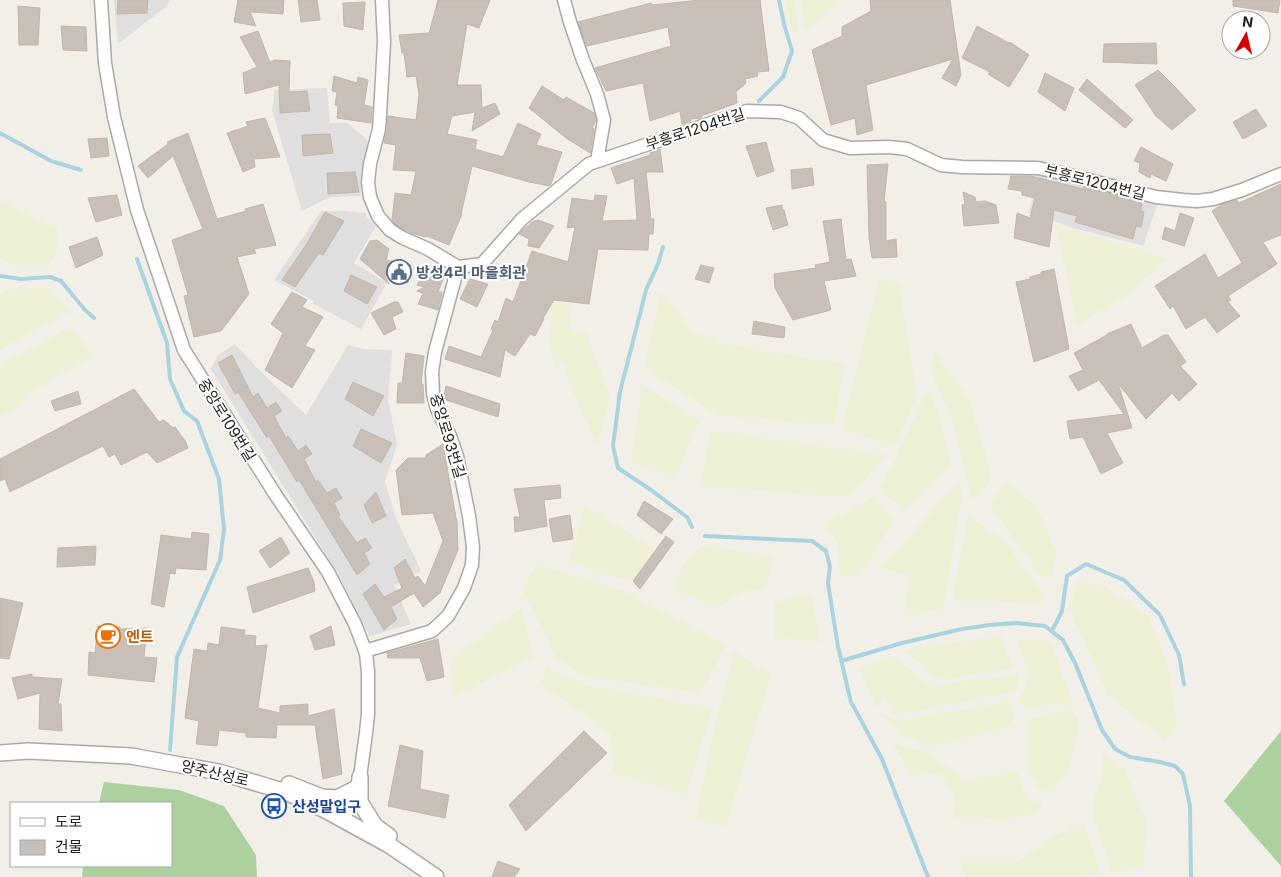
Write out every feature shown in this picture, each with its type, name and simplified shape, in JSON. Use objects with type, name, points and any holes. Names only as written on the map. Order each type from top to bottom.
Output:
[{"type":"street","name":"중앙로109번길","points":[[101,0],[105,63],[114,116],[137,210],[184,350],[274,494],[328,572],[355,624],[365,651],[368,672],[368,714],[358,783],[344,820]]},
{"type":"street","points":[[382,0],[384,42],[379,129],[370,164],[368,182],[370,197],[378,216],[390,230],[458,267]]},
{"type":"street","points":[[564,0],[583,60],[597,94],[604,120],[597,161]]},
{"type":"street","name":"부흥로1204번길","points":[[458,267],[482,264],[522,219],[589,164],[747,111],[780,112],[799,118],[823,140],[850,148],[889,147],[907,149],[941,165],[1038,168],[1156,197],[1198,201],[1213,199],[1242,190],[1281,174]]},
{"type":"street","name":"중앙로93번길","points":[[365,651],[432,631],[448,616],[464,588],[472,565],[473,547],[469,516],[457,456],[437,409],[433,393],[432,372],[435,352],[458,267]]},
{"type":"street","name":"양주산성로","points":[[0,753],[28,751],[131,756],[219,772],[241,778],[286,792],[344,820],[389,845],[431,874]]},
{"type":"street","points":[[241,778],[276,779],[322,797],[337,798],[358,783],[360,802],[374,826],[396,840],[423,863],[431,874]]},
{"type":"shaded area","points":[[114,0],[170,0],[167,6],[118,44]]},
{"type":"shaded area","points":[[327,88],[330,123],[347,123],[368,140],[361,196],[330,197],[302,211],[272,110],[275,90]]},
{"type":"shaded area","points":[[1038,172],[1158,203],[1143,246],[1077,229],[1029,213]]},
{"type":"shaded area","points":[[321,211],[365,213],[369,220],[377,225],[354,263],[387,283],[361,329],[274,280]]},
{"type":"shaded area","points":[[235,344],[306,415],[348,345],[363,349],[392,350],[388,399],[397,444],[385,482],[396,518],[421,571],[394,585],[411,624],[370,636],[338,574],[211,369],[217,356]]},
{"type":"green space","points":[[786,0],[795,0],[798,32],[792,32]]},
{"type":"green space","points":[[802,0],[842,0],[804,31]]},
{"type":"green space","points":[[0,198],[18,209],[57,227],[57,251],[49,266],[12,266],[0,258]]},
{"type":"green space","points":[[1055,225],[1167,259],[1124,297],[1078,325]]},
{"type":"green space","points":[[879,278],[899,284],[917,396],[895,446],[842,429]]},
{"type":"green space","points":[[46,287],[70,312],[0,350],[0,294],[5,290]]},
{"type":"green space","points":[[661,292],[693,332],[722,344],[845,364],[834,425],[717,415],[644,368]]},
{"type":"green space","points":[[552,301],[572,305],[570,332],[586,332],[610,397],[597,447],[563,364],[554,365],[550,342]]},
{"type":"green space","points":[[70,327],[94,356],[52,378],[0,419],[0,365]]},
{"type":"green space","points":[[933,350],[969,399],[990,470],[991,482],[972,500],[954,426],[932,373]]},
{"type":"green space","points":[[642,385],[699,420],[676,477],[631,463]]},
{"type":"green space","points":[[933,395],[952,467],[903,510],[878,488],[894,462],[924,396]]},
{"type":"green space","points":[[710,430],[885,456],[851,497],[700,487]]},
{"type":"green space","points":[[959,483],[962,497],[943,609],[904,616],[909,576],[879,567]]},
{"type":"green space","points":[[1007,483],[1037,507],[1057,554],[1052,576],[1042,578],[989,504]]},
{"type":"green space","points":[[874,496],[893,522],[861,574],[840,578],[838,542],[824,525]]},
{"type":"green space","points":[[585,505],[659,552],[629,582],[568,561]]},
{"type":"green space","points":[[968,515],[1005,542],[1030,577],[1045,594],[1039,604],[952,601]]},
{"type":"green space","points":[[707,544],[773,558],[766,587],[740,593],[719,607],[672,589],[688,556]]},
{"type":"green space","points":[[536,565],[623,590],[726,645],[700,693],[587,677],[557,659],[523,590]]},
{"type":"green space","points":[[1078,580],[1107,587],[1149,617],[1168,665],[1177,724],[1165,741],[1107,694],[1069,607]]},
{"type":"green space","points":[[811,593],[820,642],[775,638],[775,602]]},
{"type":"green space","points":[[521,608],[534,658],[452,697],[451,659]]},
{"type":"green space","points":[[1001,636],[1013,668],[939,680],[904,650]]},
{"type":"green space","points":[[1016,638],[1051,642],[1073,702],[1027,709],[1019,703],[1029,673]]},
{"type":"green space","points":[[734,651],[771,675],[726,826],[696,819],[714,728]]},
{"type":"green space","points":[[895,657],[931,686],[1019,674],[1016,691],[896,715],[884,699],[876,707],[860,668]]},
{"type":"green space","points":[[547,668],[587,685],[713,709],[686,795],[614,773],[610,733],[540,684]]},
{"type":"green space","points":[[1009,701],[1015,716],[1007,728],[930,747],[897,732],[877,712],[899,721]]},
{"type":"green space","points":[[1073,709],[1080,723],[1067,774],[1054,789],[1042,792],[1028,773],[1028,719]]},
{"type":"green space","points":[[1281,731],[1281,866],[1224,801]]},
{"type":"green space","points":[[893,744],[929,752],[964,781],[1017,771],[1026,797],[1043,804],[1038,812],[1003,820],[954,817],[955,796],[941,775],[923,772],[910,775]]},
{"type":"green space","points":[[1103,754],[1124,768],[1147,821],[1143,866],[1112,873],[1093,815],[1094,798],[1103,776]]},
{"type":"green space","points":[[104,782],[179,790],[224,806],[256,855],[257,877],[82,877],[83,867],[172,867],[172,802],[99,802]]},
{"type":"green space","points":[[1083,823],[1101,873],[1074,877],[966,877],[959,862],[1017,862],[1054,836]]},
{"type":"building","points":[[118,0],[148,0],[147,13],[117,14]]},
{"type":"building","points":[[238,0],[284,0],[283,14],[250,12],[256,26],[234,22]]},
{"type":"building","points":[[298,0],[317,0],[320,20],[301,22]]},
{"type":"building","points":[[438,0],[490,0],[479,28],[467,24],[457,85],[481,85],[482,108],[495,103],[500,114],[472,131],[475,112],[452,116],[447,134],[477,140],[475,149],[503,157],[518,123],[541,134],[536,145],[562,152],[549,186],[472,166],[462,214],[449,245],[427,236],[411,233],[395,224],[392,220],[395,193],[411,195],[416,171],[393,170],[396,145],[384,143],[388,116],[416,120],[419,95],[416,76],[407,77],[404,53],[402,53],[399,35],[429,33]]},
{"type":"building","points":[[700,0],[760,0],[769,71],[757,72],[758,76],[745,79],[746,83],[736,92],[737,103],[701,116],[702,118],[691,119],[691,121],[682,124],[680,111],[650,121],[643,83],[606,91],[595,68],[671,46],[668,27],[587,46],[578,22],[651,3],[652,5]]},
{"type":"building","points":[[870,0],[950,0],[961,75],[956,86],[942,78],[953,59],[866,85],[873,130],[857,135],[855,118],[831,125],[812,50],[842,36],[842,27],[871,11]]},
{"type":"building","points":[[1233,0],[1280,0],[1278,13],[1271,12],[1271,10],[1233,6]]},
{"type":"building","points":[[365,2],[363,30],[344,26],[343,3]]},
{"type":"building","points":[[18,6],[40,8],[38,45],[19,45]]},
{"type":"building","points":[[61,26],[86,27],[87,51],[63,50]]},
{"type":"building","points":[[977,26],[1010,42],[1029,55],[1009,87],[988,74],[990,72],[962,58]]},
{"type":"building","points":[[258,31],[270,62],[275,60],[290,61],[289,92],[307,91],[310,111],[280,113],[279,85],[245,94],[243,73],[257,67],[240,37]]},
{"type":"building","points":[[1156,43],[1157,64],[1103,62],[1104,44]]},
{"type":"building","points":[[1158,70],[1196,110],[1172,130],[1156,116],[1135,85]]},
{"type":"building","points":[[1045,73],[1074,88],[1065,111],[1038,92]]},
{"type":"building","points":[[334,76],[357,83],[358,77],[368,80],[364,105],[372,107],[371,123],[337,118],[338,106],[335,105],[337,92],[332,91]]},
{"type":"building","points":[[1087,79],[1133,120],[1125,128],[1079,90]]},
{"type":"building","points":[[542,86],[564,100],[566,97],[594,113],[596,120],[592,128],[594,129],[590,153],[566,138],[529,108]]},
{"type":"building","points":[[1256,109],[1267,126],[1243,139],[1233,122]]},
{"type":"building","points":[[265,118],[280,157],[254,159],[255,167],[243,172],[227,133],[248,126],[246,122]]},
{"type":"building","points":[[188,133],[217,219],[263,204],[276,245],[254,249],[256,253],[237,257],[249,294],[221,331],[194,337],[184,296],[188,295],[172,240],[203,229],[173,156],[148,178],[138,166],[168,144],[167,142]]},
{"type":"building","points":[[330,134],[333,153],[303,156],[302,135]]},
{"type":"building","points":[[107,138],[109,156],[91,158],[88,139]]},
{"type":"building","points":[[766,142],[774,171],[757,177],[746,146]]},
{"type":"building","points":[[1141,147],[1173,164],[1166,181],[1151,174],[1150,178],[1139,172],[1140,163],[1134,161]]},
{"type":"building","points":[[660,149],[663,172],[646,172],[651,219],[654,219],[653,234],[649,234],[648,250],[598,249],[589,304],[554,300],[535,336],[530,334],[515,356],[505,350],[500,377],[445,359],[449,346],[481,357],[493,330],[491,329],[495,320],[498,322],[506,298],[513,302],[532,251],[568,262],[575,227],[567,228],[572,198],[594,201],[595,195],[607,196],[602,221],[637,220],[634,178],[617,184],[611,168],[650,155],[650,153]]},
{"type":"building","points":[[888,164],[884,202],[886,202],[886,241],[896,239],[897,257],[872,258],[869,238],[867,165]]},
{"type":"building","points":[[812,168],[814,185],[792,189],[791,170]]},
{"type":"building","points":[[355,172],[359,192],[328,194],[327,173]]},
{"type":"building","points":[[1011,176],[1031,176],[1142,202],[1141,210],[1144,212],[1141,227],[1136,226],[1133,239],[1075,222],[1077,216],[1054,210],[1049,247],[1014,238],[1017,213],[1030,218],[1035,198],[1022,195],[1022,191],[1008,189]]},
{"type":"building","points":[[1281,184],[1281,235],[1263,242],[1277,264],[1228,296],[1231,300],[1228,302],[1240,316],[1217,333],[1205,317],[1186,329],[1173,306],[1170,309],[1155,286],[1205,254],[1218,278],[1242,263],[1212,211],[1221,205],[1237,200],[1239,203]]},
{"type":"building","points":[[963,192],[975,197],[976,202],[985,201],[996,205],[999,223],[964,226],[962,205],[965,204]]},
{"type":"building","points":[[117,195],[122,215],[96,222],[88,198]]},
{"type":"building","points":[[782,205],[788,225],[773,230],[766,208]]},
{"type":"building","points":[[325,212],[344,221],[323,255],[319,253],[295,287],[282,280],[306,245]]},
{"type":"building","points":[[1180,213],[1194,218],[1184,246],[1162,239],[1165,227],[1175,231]]},
{"type":"building","points":[[841,219],[846,260],[851,259],[856,276],[824,281],[831,310],[793,320],[775,288],[774,274],[816,268],[815,265],[830,262],[823,221]]},
{"type":"building","points":[[538,220],[554,226],[539,248],[528,246],[529,239],[519,234],[532,222]]},
{"type":"building","points":[[97,237],[103,255],[76,268],[69,247]]},
{"type":"building","points":[[377,240],[389,249],[386,260],[411,265],[408,283],[384,274],[389,284],[360,259],[370,241]]},
{"type":"building","points":[[701,265],[714,268],[709,283],[695,279]]},
{"type":"building","points":[[427,268],[442,278],[444,277],[438,292],[442,292],[438,310],[418,304],[423,293],[417,291],[425,287],[417,285]]},
{"type":"building","points":[[1054,269],[1069,349],[1034,362],[1016,282],[1030,279],[1030,277],[1041,274],[1041,272]]},
{"type":"building","points":[[351,275],[377,287],[367,304],[344,291]]},
{"type":"building","points":[[470,279],[488,284],[477,307],[460,299]]},
{"type":"building","points":[[292,292],[307,300],[302,307],[323,317],[305,346],[315,350],[292,388],[265,370],[283,333],[271,324]]},
{"type":"building","points":[[394,302],[398,302],[403,312],[392,317],[396,329],[384,335],[371,313]]},
{"type":"building","points":[[754,321],[785,327],[784,338],[752,334]]},
{"type":"building","points":[[1131,324],[1142,348],[1164,335],[1168,335],[1186,362],[1180,366],[1197,384],[1179,401],[1172,393],[1146,419],[1118,383],[1132,428],[1107,433],[1123,463],[1101,474],[1083,437],[1070,439],[1067,421],[1124,414],[1099,380],[1078,391],[1069,376],[1083,370],[1074,353],[1107,334]]},
{"type":"building","points":[[406,353],[424,356],[421,384],[423,384],[424,403],[397,403],[398,383],[402,383]]},
{"type":"building","points":[[232,355],[253,397],[258,393],[267,408],[276,402],[282,411],[274,416],[286,438],[288,436],[298,451],[306,445],[312,454],[304,459],[316,482],[318,480],[327,493],[336,488],[342,498],[334,503],[340,515],[338,516],[357,543],[365,538],[372,548],[364,553],[370,564],[357,575],[299,480],[297,482],[269,436],[267,438],[238,392],[235,394],[218,363]]},
{"type":"building","points":[[353,382],[384,396],[373,416],[345,399]]},
{"type":"building","points":[[446,386],[500,404],[498,417],[443,399]]},
{"type":"building","points":[[134,389],[159,422],[164,420],[173,428],[175,427],[188,448],[157,463],[147,452],[121,465],[115,454],[109,457],[103,446],[10,492],[5,479],[0,481],[0,459]]},
{"type":"building","points":[[78,391],[81,404],[55,411],[51,401]]},
{"type":"building","points":[[361,429],[392,443],[381,463],[353,446]]},
{"type":"building","points":[[443,444],[457,523],[458,550],[440,593],[423,607],[414,593],[391,607],[397,619],[384,630],[363,594],[375,584],[384,597],[402,588],[394,568],[405,559],[415,578],[418,576],[425,586],[443,541],[433,513],[402,515],[396,470],[408,458],[426,458],[426,455]]},
{"type":"building","points":[[560,485],[561,498],[544,500],[547,526],[515,532],[514,517],[520,517],[514,489]]},
{"type":"building","points":[[376,492],[386,516],[372,523],[364,505]]},
{"type":"building","points":[[644,501],[673,519],[661,534],[637,515]]},
{"type":"building","points":[[570,515],[573,539],[553,542],[549,519]]},
{"type":"building","points":[[192,532],[209,534],[206,570],[176,568],[175,574],[170,573],[164,607],[151,604],[161,535],[191,539]]},
{"type":"building","points":[[666,536],[674,542],[640,589],[633,581]]},
{"type":"building","points":[[281,537],[290,553],[270,568],[259,551]]},
{"type":"building","points":[[96,546],[95,565],[57,567],[58,548]]},
{"type":"building","points":[[308,568],[314,582],[315,591],[253,613],[247,587]]},
{"type":"building","points":[[0,598],[23,603],[9,659],[0,658]]},
{"type":"building","points":[[98,626],[120,627],[120,629],[147,628],[144,657],[157,658],[154,682],[88,675],[89,652],[95,653]]},
{"type":"building","points":[[331,626],[335,645],[315,650],[310,636]]},
{"type":"building","points":[[221,627],[245,630],[244,635],[256,636],[255,646],[267,645],[258,708],[280,713],[280,706],[308,704],[308,716],[334,709],[342,774],[323,779],[315,725],[277,725],[276,738],[246,737],[246,733],[219,730],[217,746],[196,744],[199,721],[185,718],[194,649],[207,651],[208,643],[219,645]]},
{"type":"building","points":[[438,639],[444,677],[427,681],[420,658],[388,658],[387,653]]},
{"type":"building","points":[[32,674],[32,677],[62,679],[58,704],[61,704],[62,731],[39,729],[40,693],[18,699],[12,678]]},
{"type":"building","points":[[584,731],[607,753],[526,831],[509,805]]},
{"type":"building","points":[[400,745],[423,751],[420,789],[449,795],[445,818],[388,806]]},
{"type":"building","points":[[498,861],[520,869],[514,877],[492,877]]},
{"type":"waterway","points":[[759,101],[783,77],[792,51],[779,0]]},
{"type":"waterway","points":[[0,133],[51,161],[81,170]]},
{"type":"waterway","points":[[663,247],[658,264],[646,290],[620,392],[613,446],[618,468],[687,517],[692,527]]},
{"type":"waterway","points":[[137,259],[167,343],[170,379],[184,411],[197,421],[219,479],[224,529],[220,560],[177,657],[170,750]]},
{"type":"waterway","points":[[0,276],[21,279],[50,277],[61,281],[94,318]]},
{"type":"waterway","points":[[705,536],[812,541],[826,551],[830,567],[828,583],[838,647],[851,702],[882,759],[928,877]]},
{"type":"waterway","points":[[1052,631],[1062,611],[1067,576],[1086,564],[1124,580],[1160,615],[1179,655],[1184,684]]},
{"type":"waterway","points":[[841,661],[902,643],[962,629],[1016,623],[1045,626],[1063,640],[1075,663],[1102,730],[1115,749],[1130,757],[1175,766],[1183,774],[1190,806],[1191,877]]},
{"type":"place","name":"방성4리 마을회관","points":[[399,272]]},
{"type":"place","name":"엔트","points":[[108,636]]},
{"type":"place","name":"산성말입구","points":[[274,806]]}]
